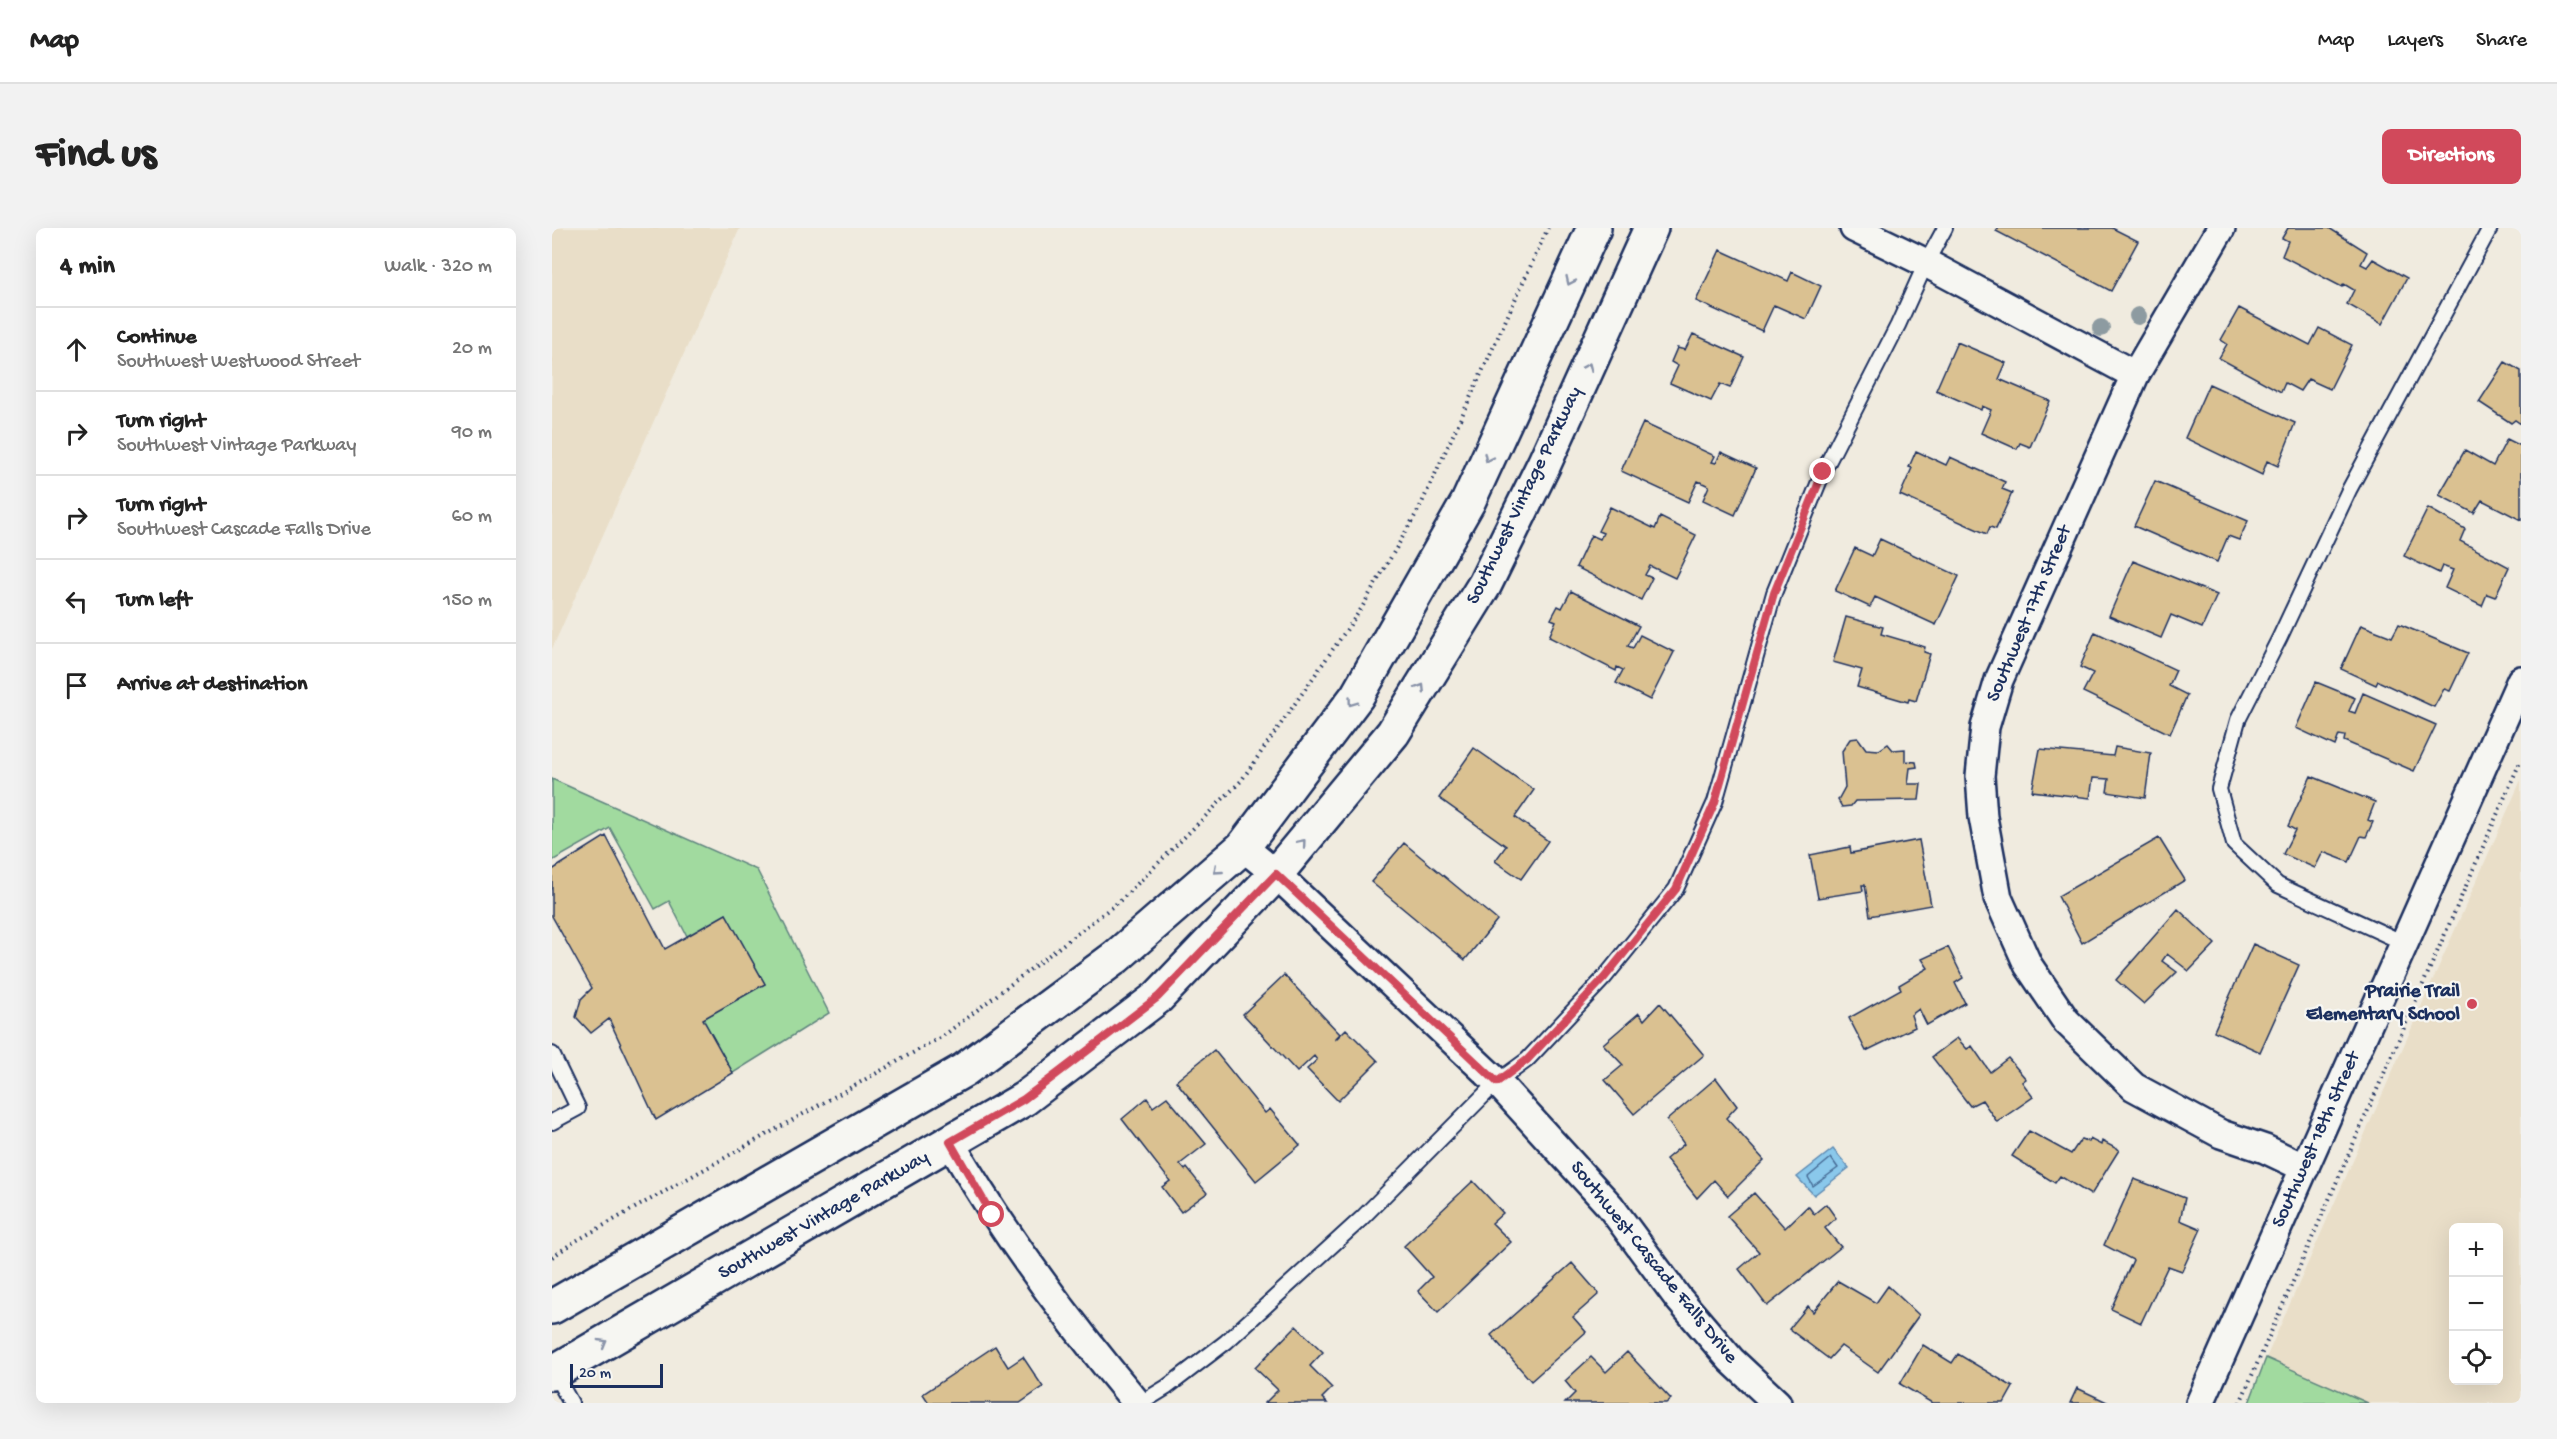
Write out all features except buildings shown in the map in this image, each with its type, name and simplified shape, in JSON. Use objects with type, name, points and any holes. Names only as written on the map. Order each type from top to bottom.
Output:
[{"type":"street","points":[[552,1307],[964,1070],[1116,957],[1243,847],[1357,696],[1462,512],[1594,228]]},
{"type":"street","name":"Southwest Vintage Parkway","points":[[552,1371],[1024,1099],[1158,997],[1276,874],[1393,733],[1485,584],[1544,464],[1651,228]]},
{"type":"street","points":[[1854,228],[1926,263],[2135,375]]},
{"type":"street","name":"Southwest 17th Street","points":[[2221,228],[2135,375],[1998,680],[1985,727],[1980,776],[1983,817],[1998,898],[2028,965],[2066,1021],[2134,1087],[2221,1134],[2265,1149],[2305,1168]]},
{"type":"street","name":"Southwest 18th Street","points":[[2200,1403],[2521,680]]},
{"type":"street","name":"Southwest Cascade Falls Drive","points":[[1243,847],[1276,874],[1497,1082],[1610,1206],[1678,1298],[1731,1360],[1778,1403]]},
{"type":"street","points":[[950,1142],[992,1215],[1092,1348],[1139,1403]]},
{"type":"lane","points":[[1139,1403],[1167,1387],[1226,1342],[1361,1219],[1497,1082],[1527,1060],[1596,986],[1676,889],[1715,802],[1774,593],[1823,472],[1945,228]]},
{"type":"lane","points":[[2404,943],[2278,885],[2234,844],[2219,789],[2238,720],[2349,490],[2490,228]]},
{"type":"lane","points":[[552,1054],[578,1108],[552,1122]]},
{"type":"lane","points":[[552,1371],[572,1403]]},
{"type":"path","points":[[552,1257],[943,1036],[1121,900],[1241,781],[1361,609],[1420,507],[1548,228]]},
{"type":"path","points":[[2240,1403],[2521,760]]},
{"type":"shaded area","points":[[552,228],[740,228],[552,649]]},
{"type":"shaded area","name":"Prairie Trail Elementary School","points":[[2521,780],[2521,1403],[2368,1403],[2266,1358]]},
{"type":"green space","points":[[552,779],[757,870],[829,1013],[733,1073],[703,1019],[765,984],[726,914],[687,936],[669,901],[655,909],[610,828],[552,861]]},
{"type":"green space","points":[[2266,1358],[2368,1403],[2249,1403]]},
{"type":"water","points":[[1833,1149],[1849,1168],[1814,1195],[1797,1177]]},
{"type":"place","name":"Prairie Trail Elementary School","points":[[2472,1004]]},
{"type":"route","points":[[992,1215],[950,1142],[1024,1099],[1158,997],[1276,874],[1497,1082],[1527,1060],[1604,978],[1676,889],[1715,802],[1774,593],[1823,472]]}]
